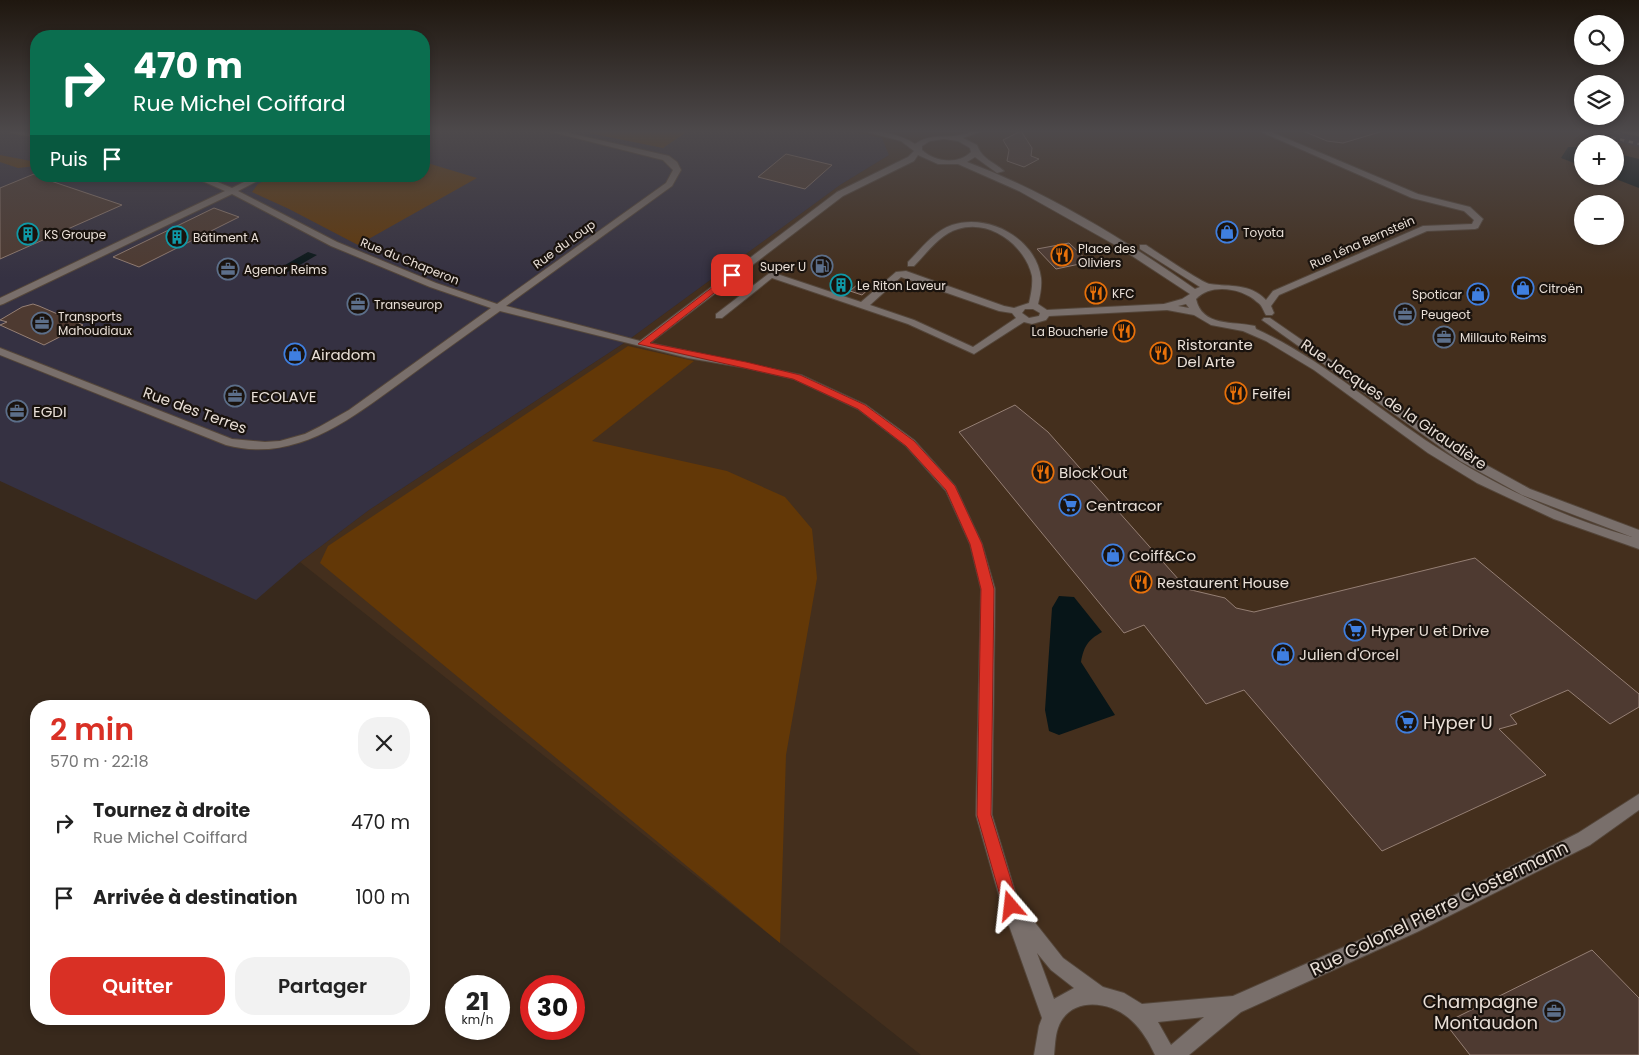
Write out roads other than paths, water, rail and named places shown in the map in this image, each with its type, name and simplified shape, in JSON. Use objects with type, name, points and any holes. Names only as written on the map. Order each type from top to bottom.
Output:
[{"type":"street","name":"Rue du Loup","points":[[497,307],[669,184],[671,180]]},
{"type":"street","points":[[642,344],[840,194],[868,180]]},
{"type":"street","points":[[1002,180],[1083,222],[1156,265],[1193,296]]},
{"type":"street","points":[[719,316],[771,275],[911,322],[974,351],[1019,315],[1023,306],[1033,306],[1045,313],[1167,307],[1197,313],[1220,326],[1245,328],[1252,328],[1270,318],[1266,306],[1251,294],[1236,289],[1207,287],[1122,234],[1019,180]]},
{"type":"street","name":"Rue Léna Bernstein","points":[[1266,306],[1276,293],[1405,236],[1426,228],[1475,226],[1479,219],[1467,209],[1415,196],[1378,180]]},
{"type":"street","name":"Rue du Chaperon","points":[[210,182],[232,191],[334,244],[433,284],[497,307],[627,341],[746,364],[797,377],[862,407],[910,443],[951,489],[976,544],[988,589],[984,815],[1011,906],[1051,1016]]},
{"type":"street","points":[[0,302],[251,182]]},
{"type":"street","points":[[911,264],[954,227],[972,225],[997,229],[1010,237],[1032,263],[1037,291],[1033,306]]},
{"type":"street","points":[[863,306],[898,274],[906,274],[1019,315],[1039,320],[1045,316],[1045,313]]},
{"type":"street","points":[[1167,307],[1193,296],[1207,287]]},
{"type":"street","points":[[1193,296],[1191,304],[1197,313]]},
{"type":"street","name":"Rue des Terres","points":[[0,352],[230,442],[266,446],[310,438],[333,426],[497,307]]},
{"type":"street","name":"Rue Jacques de la Giraudière","points":[[1267,320],[1464,458],[1526,492],[1639,535]]},
{"type":"street","name":"Rue Jacques de la Giraudière","points":[[1245,328],[1263,335],[1310,364],[1432,450],[1479,480],[1528,505],[1583,527],[1639,544]]},
{"type":"street","name":"Rue Colonel Pierre Clostermann","points":[[1174,1055],[1234,1005],[1428,917],[1584,839],[1639,801]]},
{"type":"street","points":[[1011,906],[1057,964],[1096,993]]},
{"type":"street","points":[[1044,1055],[1045,1034],[1051,1016],[1063,1003],[1078,995],[1096,993],[1111,996],[1127,1003],[1141,1014],[1153,1028],[1165,1055]]},
{"type":"street","name":"Rue Colonel Pierre Clostermann","points":[[1141,1014],[1234,1005]]},
{"type":"place","name":"Toyota","points":[[1227,232]]},
{"type":"place","name":"KS Groupe","points":[[28,234]]},
{"type":"place","name":"Bâtiment A","points":[[177,237]]},
{"type":"place","name":"Place des Oliviers","points":[[1062,255]]},
{"type":"place","name":"Super U","points":[[822,266]]},
{"type":"place","name":"Agenor Reims","points":[[228,269]]},
{"type":"place","name":"Le Riton Laveur","points":[[841,285]]},
{"type":"place","name":"Citroën","points":[[1523,288]]},
{"type":"place","name":"KFC","points":[[1096,293]]},
{"type":"place","name":"Spoticar","points":[[1478,294]]},
{"type":"place","name":"Transeurop","points":[[358,304]]},
{"type":"place","name":"Peugeot","points":[[1405,314]]},
{"type":"place","name":"Transports Mahoudiaux","points":[[42,323]]},
{"type":"place","name":"La Boucherie","points":[[1124,331]]},
{"type":"place","name":"Millauto Reims","points":[[1444,337]]},
{"type":"place","name":"Ristorante Del Arte","points":[[1161,353]]},
{"type":"place","name":"Airadom","points":[[295,354]]},
{"type":"place","name":"Feifei","points":[[1236,393]]},
{"type":"place","name":"ECOLAVE","points":[[235,396]]},
{"type":"place","name":"EGDI","points":[[17,411]]},
{"type":"place","name":"Block'Out","points":[[1043,472]]},
{"type":"place","name":"Centracor","points":[[1070,505]]},
{"type":"place","name":"Coiff&Co","points":[[1113,555]]},
{"type":"place","name":"Restaurent House","points":[[1141,582]]},
{"type":"place","name":"Hyper U et Drive","points":[[1355,630]]},
{"type":"place","name":"Julien d'Orcel","points":[[1283,654]]},
{"type":"place","name":"Hyper U","points":[[1407,722]]},
{"type":"place","name":"Champagne Montaudon","points":[[1554,1011]]}]
